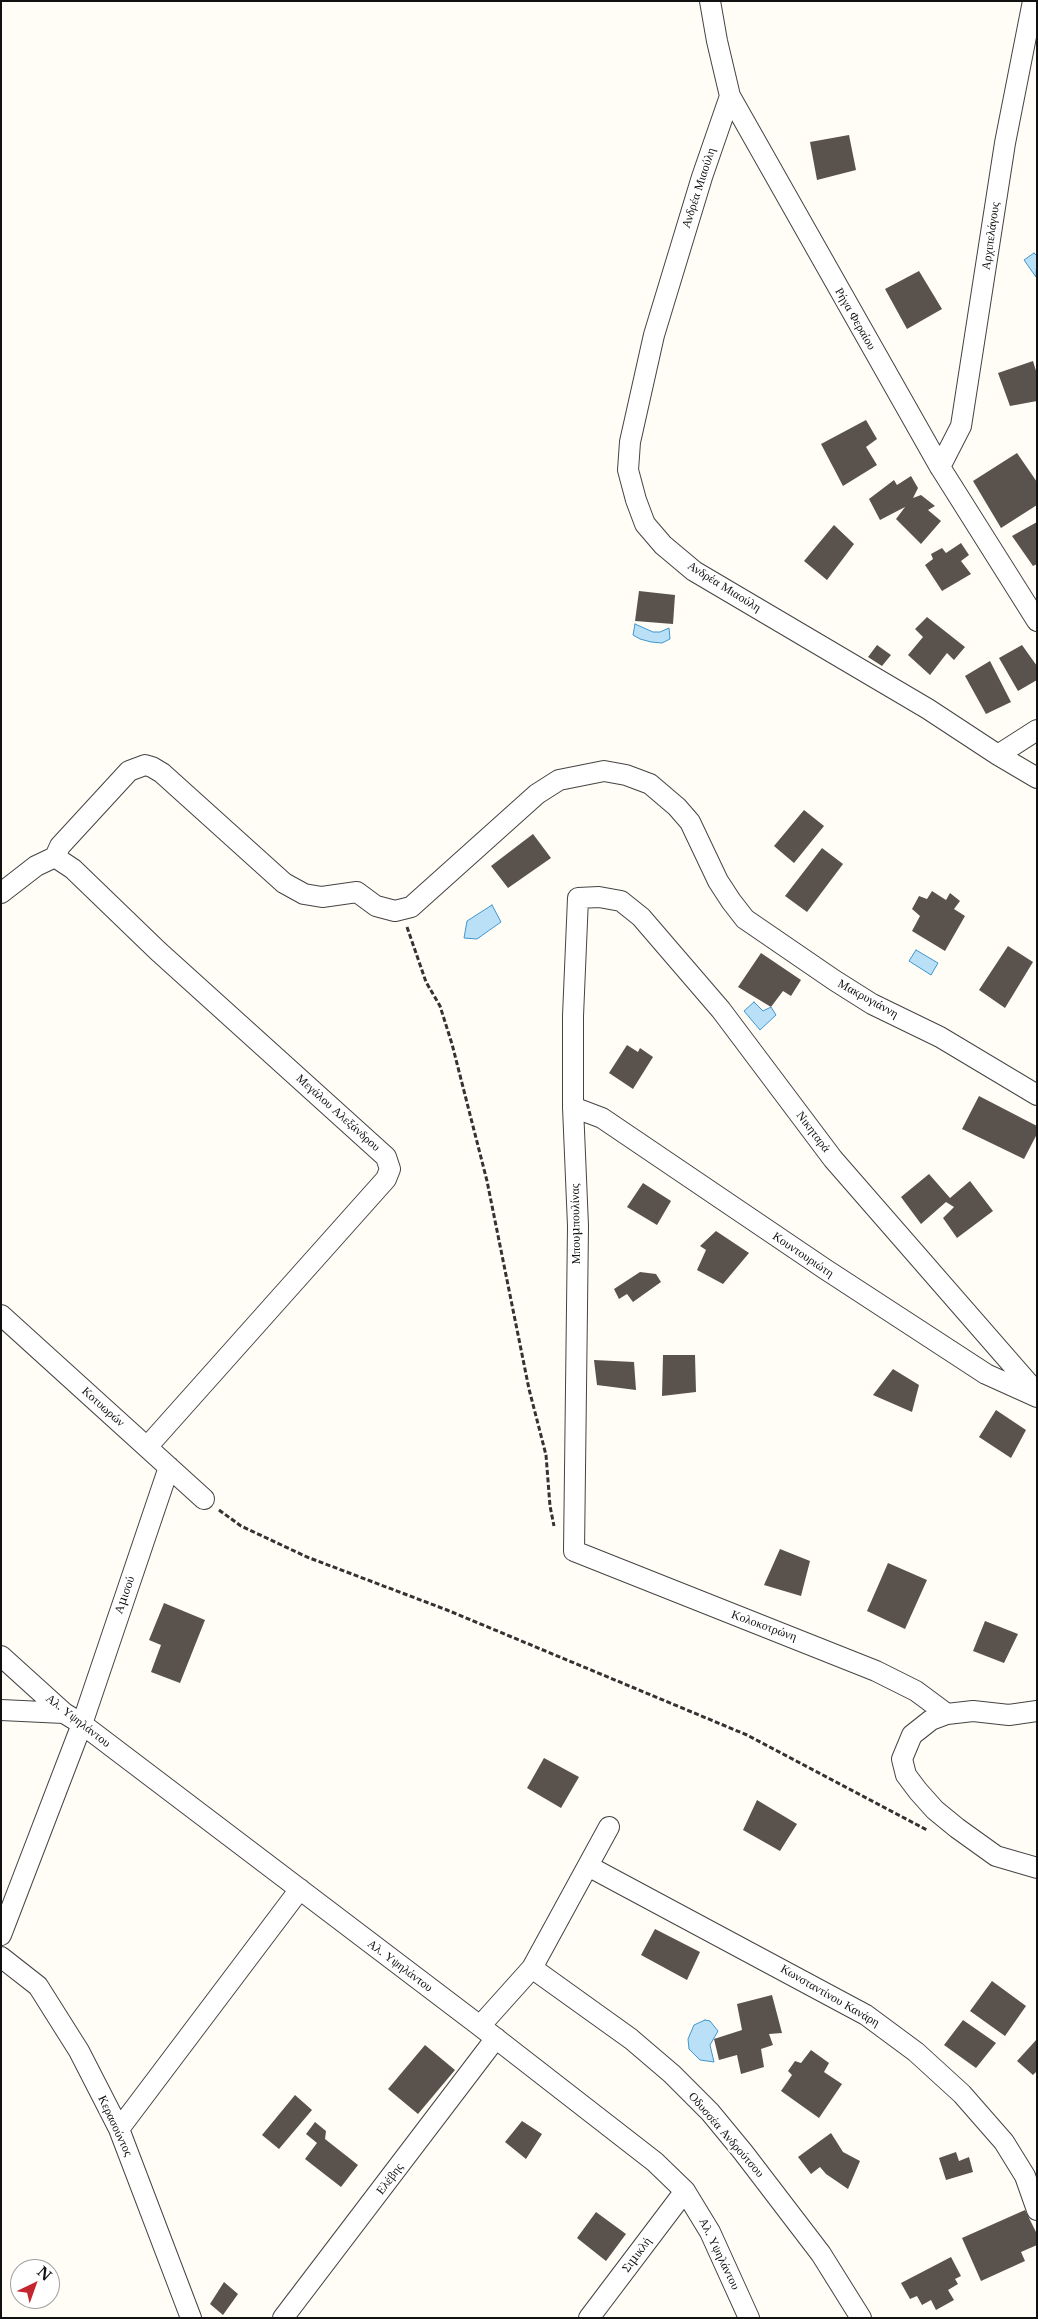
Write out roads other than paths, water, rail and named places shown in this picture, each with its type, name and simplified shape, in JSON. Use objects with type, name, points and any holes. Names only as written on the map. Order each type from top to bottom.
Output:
[{"type":"street","name":"Ρήγα Φεραίου","points":[[710,1],[730,96],[940,467],[1037,621]]},
{"type":"street","name":"Αρχιπελάγους","points":[[940,467],[962,426],[1004,143],[1033,1]]},
{"type":"street","name":"Ανδρέα Μιαούλη","points":[[730,96],[702,176],[654,335],[630,442],[628,470],[645,524],[664,546],[694,571],[928,709],[1037,778]]},
{"type":"street","points":[[998,755],[1037,730]]},
{"type":"street","name":"Μακρυγιάννη","points":[[54,857],[60,846],[129,771],[145,765],[157,770],[284,883],[304,894],[322,896],[357,892],[376,906],[395,911],[411,907],[537,794],[559,780],[604,772],[626,774],[650,784],[664,794],[690,822],[718,881],[731,902],[746,919],[872,1004],[940,1037],[1037,1095]]},
{"type":"street","points":[[1,893],[36,866],[54,857]]},
{"type":"street","name":"Μεγάλου Αλεξάνδρου","points":[[54,857],[73,868],[158,951],[386,1157],[390,1169],[386,1179],[147,1447]]},
{"type":"street","name":"Νικηταρά","points":[[578,898],[599,897],[621,902],[641,917],[721,1010],[833,1159],[1037,1393]]},
{"type":"street","name":"Μπουμπουλίνας","points":[[574,1551],[578,1226],[573,1108],[573,1016],[578,898]]},
{"type":"street","name":"Κουντουριώτη","points":[[573,1108],[602,1118],[825,1269],[986,1374],[1037,1397]]},
{"type":"street","name":"Κοτυωρών","points":[[1,1315],[204,1499]]},
{"type":"street","name":"Αμισού","points":[[1,1935],[82,1724],[169,1467]]},
{"type":"street","name":"Κολοκοτρώνη","points":[[574,1551],[876,1671],[916,1691],[946,1714]]},
{"type":"street","name":"Αλ. Υψηλάντου","points":[[1,1656],[64,1713],[82,1724],[300,1889],[655,2162],[685,2192],[710,2232],[749,2318]]},
{"type":"street","points":[[1,1710],[64,1713]]},
{"type":"street","points":[[1037,1711],[1009,1715],[973,1711],[946,1714],[931,1720],[912,1734],[902,1759],[906,1775],[935,1810],[996,1856],[1037,1868]]},
{"type":"street","points":[[480,2026],[532,1968],[609,1827]]},
{"type":"street","name":"Κωνσταντίνου Κανάρη","points":[[588,1866],[866,2014],[916,2052],[962,2094],[1004,2142],[1025,2176],[1037,2210]]},
{"type":"street","points":[[119,2129],[300,1889]]},
{"type":"street","name":"Κερασούντος","points":[[1,1957],[38,1986],[79,2051],[119,2129],[191,2318]]},
{"type":"street","name":"Οδυσσέα Ανδρούτσου","points":[[532,1968],[631,2039],[672,2074],[710,2112],[744,2152],[820,2254],[860,2318]]},
{"type":"street","name":"Ελέβης","points":[[283,2318],[496,2038]]},
{"type":"street","name":"Σιμικλή","points":[[589,2318],[685,2192]]},
{"type":"water","points":[[1034,253],[1037,256],[1036,277],[1024,260]]},
{"type":"water","points":[[635,624],[653,632],[660,632],[669,628],[670,639],[662,643],[640,639],[633,635]]},
{"type":"water","points":[[492,905],[501,922],[477,939],[464,938],[467,921]]},
{"type":"water","points":[[916,950],[938,963],[931,975],[909,961]]},
{"type":"water","points":[[754,1002],[763,1011],[771,1007],[776,1015],[760,1030],[744,1011]]},
{"type":"water","points":[[705,2020],[710,2021],[718,2031],[710,2045],[714,2062],[700,2060],[689,2049],[688,2039],[694,2025]]}]
